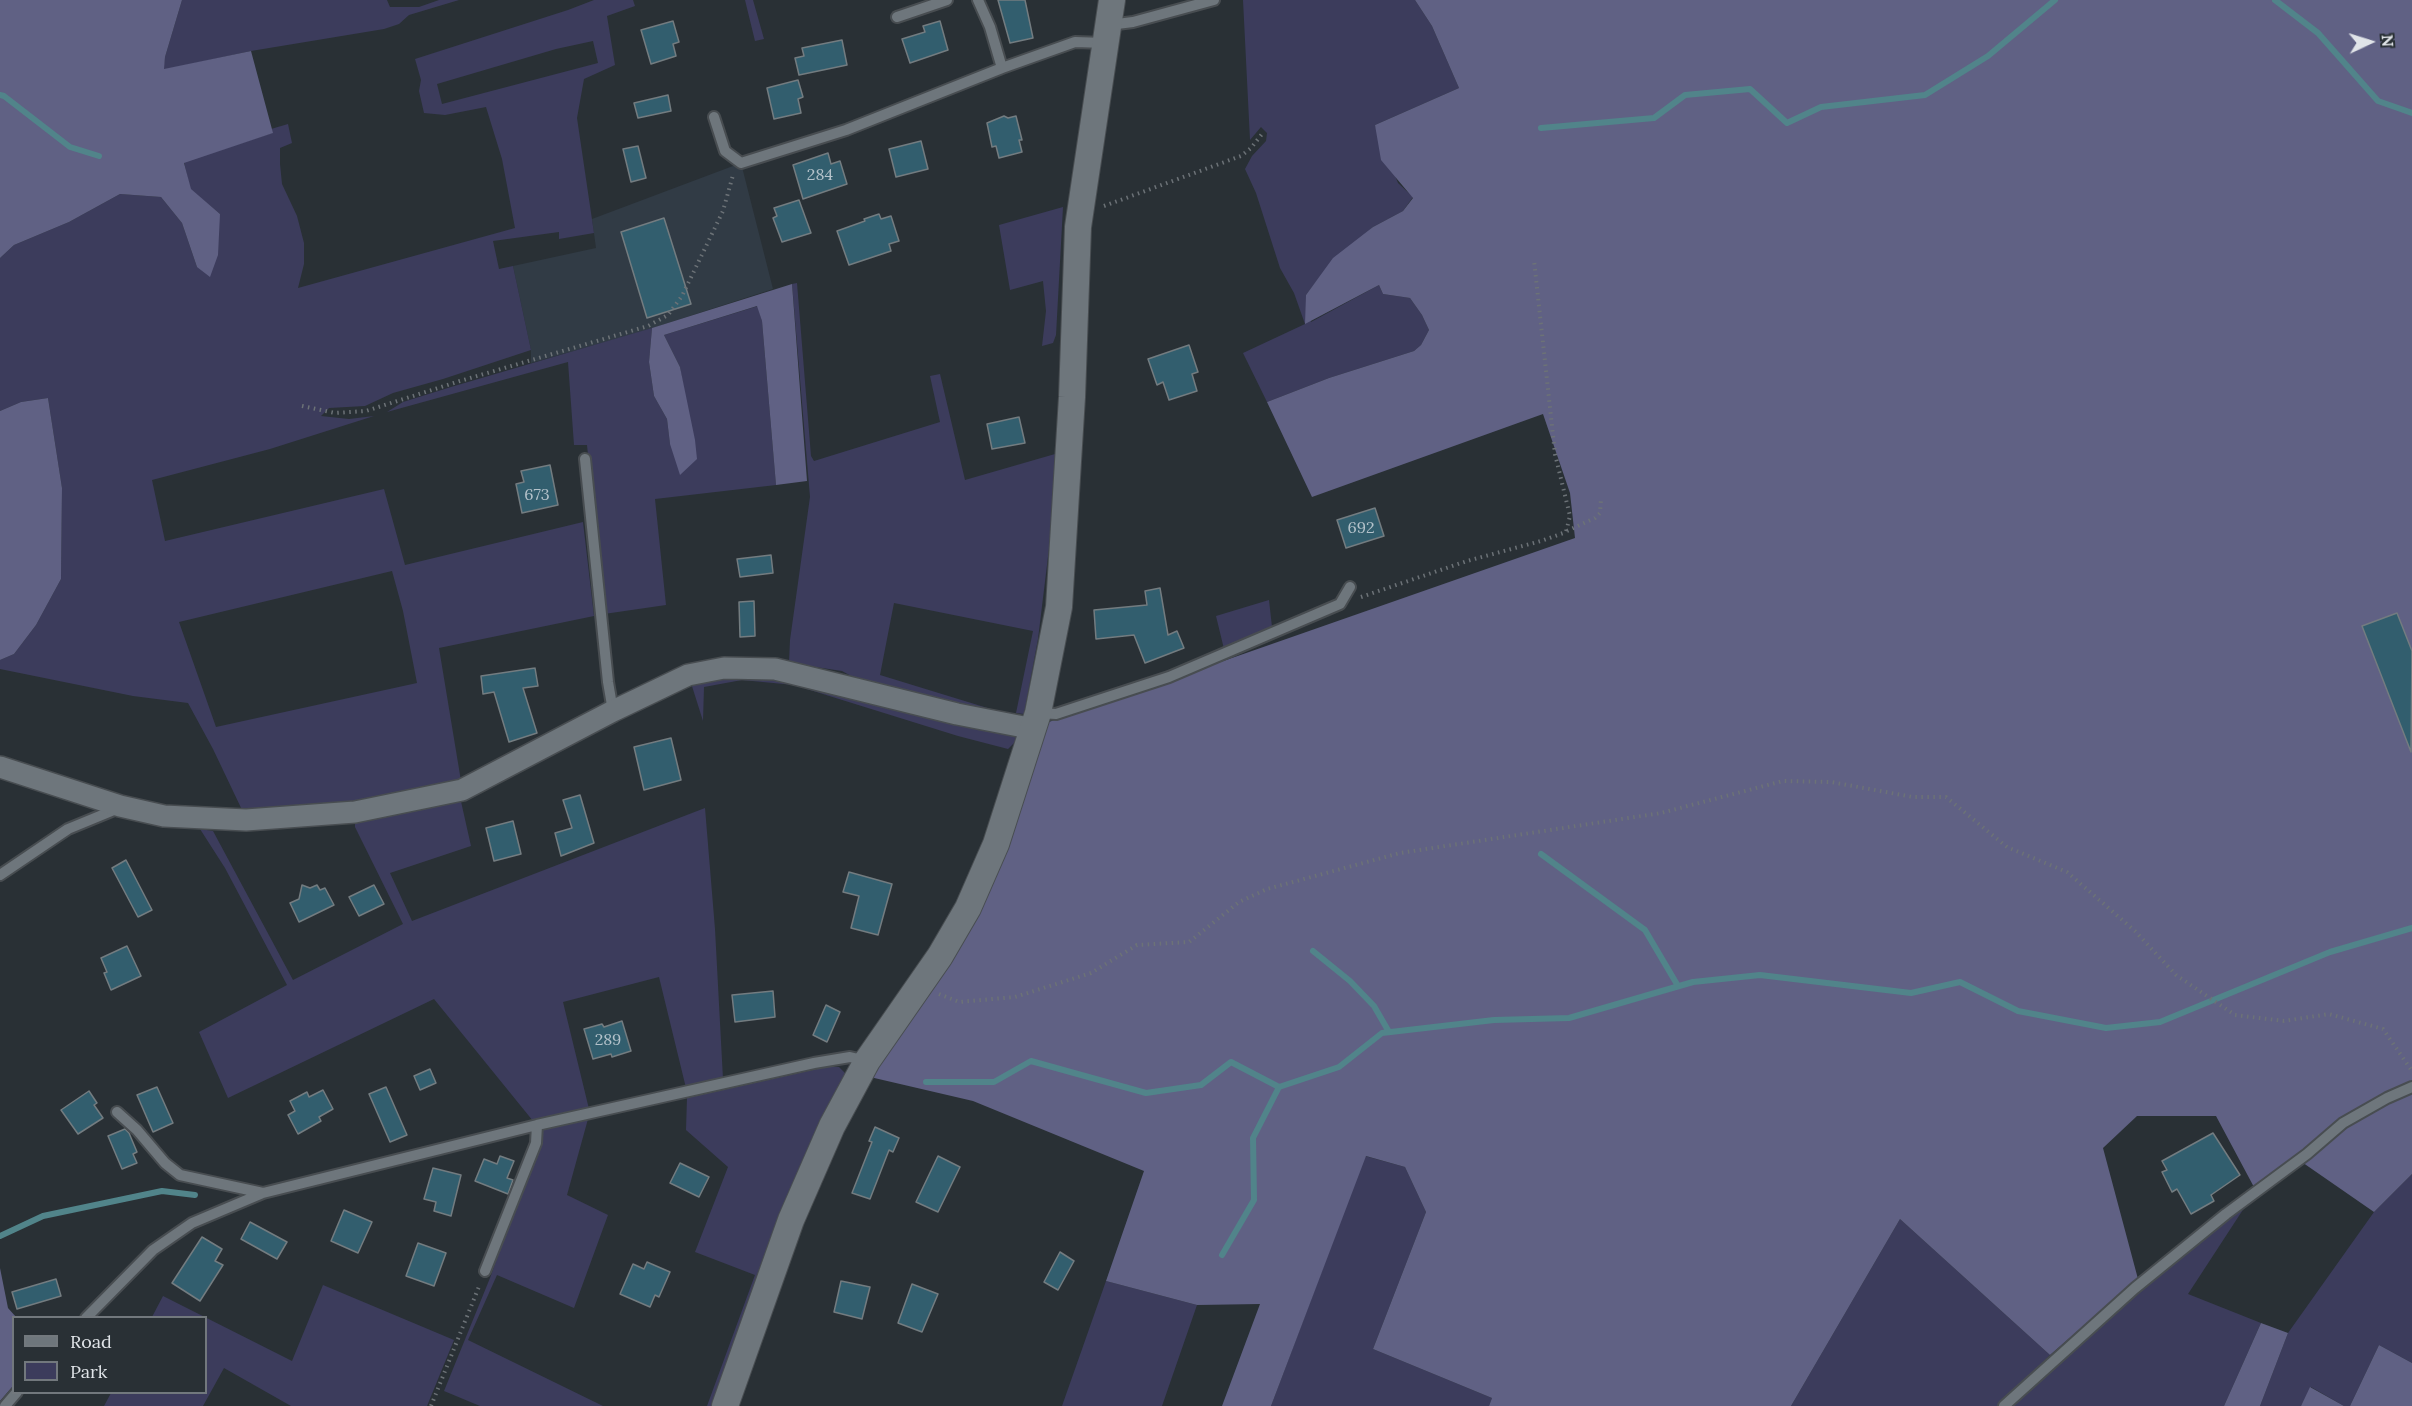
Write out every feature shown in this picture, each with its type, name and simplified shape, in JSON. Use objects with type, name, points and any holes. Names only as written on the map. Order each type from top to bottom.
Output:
[{"type":"street","points":[[725,1406],[791,1220],[832,1126],[867,1061],[968,908],[996,844],[1036,721],[1059,608],[1066,513],[1080,212],[1112,0]]},
{"type":"street","points":[[0,767],[122,807],[164,816],[212,820],[355,812],[462,790],[613,711],[688,675],[724,668],[775,669],[957,714],[1036,721]]},
{"type":"lane","points":[[897,16],[947,0]]},
{"type":"lane","points":[[978,0],[990,27],[1002,68]]},
{"type":"lane","points":[[714,117],[725,151],[741,163],[846,130],[1002,68],[1075,42],[1107,34],[1133,22],[1214,0]]},
{"type":"lane","points":[[585,459],[613,711]]},
{"type":"lane","points":[[1036,721],[1140,687],[1340,604],[1350,587]]},
{"type":"lane","points":[[0,875],[68,829],[122,807]]},
{"type":"lane","points":[[87,1316],[153,1250],[192,1223],[263,1193],[537,1125],[814,1063],[850,1057],[867,1061]]},
{"type":"lane","points":[[2004,1406],[2135,1288],[2226,1214],[2307,1154],[2343,1123],[2387,1098],[2412,1087]]},
{"type":"lane","points":[[117,1113],[137,1130],[165,1163],[180,1175],[263,1193]]},
{"type":"lane","points":[[485,1271],[536,1143],[537,1125]]},
{"type":"lane","points":[[5,1406],[15,1394]]},
{"type":"path","points":[[1080,212],[1104,206],[1240,156],[1251,148],[1262,134]]},
{"type":"path","points":[[302,405],[335,413],[366,411],[459,381],[648,326],[668,315],[682,296],[723,211],[737,160]]},
{"type":"path","points":[[1534,260],[1555,454],[1570,516],[1566,531]]},
{"type":"path","points":[[1340,604],[1467,561],[1541,542],[1595,518],[1600,513],[1601,499]]},
{"type":"path","points":[[919,985],[959,1002],[1015,997],[1091,973],[1137,945],[1189,942],[1239,902],[1266,889],[1400,853],[1661,813],[1783,781],[1830,782],[1913,797],[1946,797],[2007,847],[2067,872],[2135,931],[2176,975],[2235,1015],[2284,1021],[2329,1014],[2383,1029],[2412,1071]]},
{"type":"path","points":[[431,1406],[485,1271]]},
{"type":"shaded area","points":[[0,0],[182,0],[165,57],[164,69],[251,51],[273,133],[184,163],[191,189],[220,214],[218,255],[210,277],[197,267],[182,223],[161,197],[120,194],[69,222],[14,245],[0,258]]},
{"type":"shaded area","points":[[1415,0],[2412,0],[2412,1174],[2374,1212],[2296,1158],[2255,1189],[2216,1116],[2137,1116],[2103,1148],[2138,1279],[2050,1355],[1900,1219],[1791,1406],[1489,1406],[1492,1398],[1373,1349],[1426,1212],[1405,1167],[1366,1156],[1271,1406],[1222,1406],[1260,1304],[1197,1305],[1106,1281],[1144,1171],[973,1101],[870,1077],[1046,723],[1575,538],[1570,493],[1543,414],[1312,497],[1267,402],[1329,378],[1414,351],[1421,345],[1429,330],[1410,298],[1383,294],[1379,285],[1305,324],[1306,295],[1333,258],[1373,227],[1403,211],[1413,198],[1381,160],[1375,125],[1459,88],[1432,26]]},
{"type":"shaded area","points":[[741,163],[773,289],[631,335],[531,363],[531,350],[513,266],[596,248],[592,219]]},
{"type":"shaded area","points":[[792,284],[807,481],[776,485],[762,321],[757,306],[664,335],[680,367],[695,440],[697,459],[680,475],[670,444],[667,419],[654,396],[649,362],[652,328]]},
{"type":"shaded area","points":[[48,398],[62,488],[61,579],[36,625],[14,654],[0,660],[0,411],[21,402]]},
{"type":"shaded area","points":[[0,1268],[8,1308],[15,1316],[12,1316],[12,1387],[0,1401]]},
{"type":"shaded area","points":[[2261,1323],[2288,1333],[2260,1406],[2224,1406]]},
{"type":"shaded area","points":[[2379,1345],[2412,1363],[2412,1406],[2350,1406]]},
{"type":"shaded area","points":[[2310,1387],[2344,1406],[2301,1406]]},
{"type":"green space","points":[[182,0],[387,0],[390,7],[419,7],[439,0],[459,0],[409,15],[399,24],[384,29],[251,51],[163,70]]},
{"type":"green space","points":[[594,0],[633,0],[635,6],[607,16],[615,65],[584,79],[577,118],[594,233],[559,239],[559,232],[493,241],[499,269],[513,266],[531,350],[393,393],[365,406],[329,408],[321,416],[349,419],[374,416],[270,449],[152,480],[165,541],[384,489],[405,565],[583,522],[594,616],[439,648],[461,781],[447,787],[322,807],[243,812],[188,703],[133,696],[0,669],[0,660],[14,654],[36,625],[61,579],[62,488],[48,398],[21,402],[0,411],[0,258],[14,245],[69,222],[120,194],[161,197],[182,223],[197,267],[220,214],[190,189],[184,162],[272,133],[271,129],[288,124],[292,143],[280,148],[280,164],[282,184],[297,216],[304,243],[304,264],[298,288],[515,228],[502,159],[486,107],[445,115],[424,113],[419,91],[421,80],[415,59]],"holes":[[[593,41],[598,63],[442,104],[437,84],[556,49]],[[392,571],[403,611],[417,683],[216,727],[179,622]]]},
{"type":"green space","points":[[745,0],[753,0],[764,39],[755,41]]},
{"type":"green space","points":[[1243,0],[1415,0],[1432,26],[1459,88],[1375,125],[1398,183],[1413,197],[1403,211],[1373,227],[1319,278],[1306,295],[1311,322],[1379,285],[1383,294],[1410,298],[1429,330],[1421,345],[1414,351],[1329,378],[1267,402],[1243,353],[1305,324],[1294,293],[1280,268],[1256,193],[1245,169],[1252,156],[1266,141],[1267,133],[1261,127],[1250,140]]},
{"type":"green space","points":[[1063,207],[1056,335],[1053,343],[1042,346],[1046,311],[1043,281],[1010,290],[999,225]]},
{"type":"green space","points":[[797,283],[811,456],[814,461],[940,422],[930,376],[940,374],[965,480],[1055,454],[1056,491],[1038,639],[1024,714],[1016,713],[1033,631],[894,603],[880,675],[994,710],[945,703],[864,683],[842,671],[789,663],[790,640],[810,497],[792,284]]},
{"type":"green space","points":[[758,306],[762,321],[776,485],[655,499],[666,605],[604,614],[587,445],[574,445],[568,362],[387,412],[403,402],[652,328],[649,362],[654,396],[667,419],[670,444],[686,402],[680,367],[664,335]]},
{"type":"green space","points":[[1269,600],[1272,627],[1224,649],[1216,616]]},
{"type":"green space","points":[[771,675],[1014,734],[1019,738],[1008,749],[958,736],[794,685],[742,680],[704,687],[703,721],[691,683],[713,678]]},
{"type":"green space","points":[[460,797],[471,846],[390,873],[412,921],[705,808],[715,929],[723,1079],[686,1088],[659,977],[563,1002],[589,1109],[533,1121],[434,999],[228,1098],[199,1032],[287,985],[225,868],[200,829],[213,831],[293,980],[403,924],[355,827],[355,817]]},
{"type":"green space","points":[[826,1067],[839,1067],[845,1073],[846,1079],[715,1406],[707,1406],[755,1275],[695,1252],[728,1167],[686,1130],[687,1098]]},
{"type":"green space","points":[[588,1119],[567,1195],[608,1215],[574,1308],[497,1275],[468,1340],[603,1406],[480,1406],[444,1391],[490,1278],[543,1130]]},
{"type":"green space","points":[[1365,1156],[1405,1167],[1426,1212],[1373,1349],[1492,1398],[1489,1406],[1271,1406]]},
{"type":"green space","points":[[2412,1174],[2412,1363],[2379,1345],[2350,1406],[2344,1406],[2311,1387],[2301,1406],[2260,1406],[2288,1333],[2374,1212]]},
{"type":"green space","points":[[2248,1202],[2188,1294],[2261,1323],[2224,1406],[2013,1406],[2068,1352],[2148,1282]]},
{"type":"green space","points":[[1900,1219],[2050,1355],[1999,1406],[1791,1406]]},
{"type":"green space","points":[[1106,1281],[1197,1305],[1162,1406],[1062,1406]]},
{"type":"green space","points":[[323,1285],[454,1340],[427,1406],[291,1406],[224,1368],[203,1406],[104,1406],[110,1394],[207,1394],[207,1318],[292,1361]]},
{"type":"green space","points":[[163,1296],[203,1316],[153,1316]]},
{"type":"building","points":[[998,0],[1025,0],[1033,38],[1010,43]]},
{"type":"building","points":[[673,21],[679,42],[673,44],[676,56],[651,64],[641,30]]},
{"type":"building","points":[[940,21],[948,50],[910,63],[902,39],[925,32],[923,26]]},
{"type":"building","points":[[842,40],[847,65],[799,75],[795,58],[804,56],[802,48]]},
{"type":"building","points":[[798,80],[803,97],[798,99],[801,113],[774,119],[767,88]]},
{"type":"building","points":[[668,95],[671,111],[638,118],[634,103]]},
{"type":"building","points":[[1004,116],[1008,118],[1016,116],[1022,140],[1019,140],[1022,152],[999,158],[996,146],[992,147],[987,123]]},
{"type":"building","points":[[921,141],[928,169],[896,177],[889,149]]},
{"type":"building","points":[[638,146],[646,178],[631,182],[623,149]]},
{"type":"building","points":[[828,153],[831,164],[840,161],[847,184],[803,199],[793,165]]},
{"type":"building","points":[[799,200],[811,233],[782,242],[773,218],[777,216],[774,208]]},
{"type":"building","points":[[879,214],[881,219],[891,216],[899,241],[889,244],[891,251],[849,265],[837,231]]},
{"type":"building","points":[[664,218],[691,304],[647,318],[621,232]]},
{"type":"building","points":[[1189,345],[1198,372],[1192,374],[1197,391],[1169,400],[1163,382],[1157,385],[1148,359]]},
{"type":"building","points":[[1019,417],[1025,443],[992,449],[987,424]]},
{"type":"building","points":[[550,465],[558,505],[522,513],[516,484],[524,482],[521,471]]},
{"type":"building","points":[[1375,508],[1384,536],[1346,548],[1337,520]]},
{"type":"building","points":[[771,555],[773,573],[740,577],[737,559]]},
{"type":"building","points":[[1160,588],[1168,635],[1177,631],[1184,648],[1145,663],[1134,635],[1096,639],[1094,610],[1147,605],[1145,591]]},
{"type":"building","points":[[754,601],[755,636],[740,637],[739,602]]},
{"type":"building","points":[[2397,613],[2412,651],[2411,752],[2362,626]]},
{"type":"building","points":[[535,668],[538,686],[523,688],[537,733],[509,742],[494,692],[483,694],[481,676]]},
{"type":"building","points":[[671,738],[681,780],[644,790],[634,747]]},
{"type":"building","points":[[580,795],[594,843],[561,856],[555,833],[572,828],[563,800]]},
{"type":"building","points":[[513,821],[521,854],[494,861],[486,828]]},
{"type":"building","points":[[126,860],[152,910],[138,917],[112,868]]},
{"type":"building","points":[[849,872],[892,884],[878,935],[851,928],[859,896],[843,892]]},
{"type":"building","points":[[302,885],[310,888],[317,885],[320,890],[325,888],[334,905],[299,922],[290,903],[299,899]]},
{"type":"building","points":[[374,885],[384,904],[359,916],[349,897]]},
{"type":"building","points":[[127,946],[141,976],[111,990],[101,958]]},
{"type":"building","points":[[773,991],[775,1017],[735,1022],[732,995]]},
{"type":"building","points":[[826,1005],[840,1012],[827,1042],[813,1035]]},
{"type":"building","points":[[622,1021],[631,1051],[612,1057],[611,1054],[593,1059],[584,1029],[602,1024],[604,1027]]},
{"type":"building","points":[[430,1069],[436,1083],[420,1090],[414,1076]]},
{"type":"building","points":[[157,1087],[173,1123],[153,1132],[137,1095]]},
{"type":"building","points":[[386,1087],[407,1135],[390,1142],[369,1094]]},
{"type":"building","points":[[323,1090],[333,1109],[319,1117],[321,1121],[298,1134],[288,1115],[295,1111],[290,1101],[307,1092],[309,1097]]},
{"type":"building","points":[[89,1091],[97,1103],[94,1105],[103,1118],[78,1134],[61,1110]]},
{"type":"building","points":[[875,1127],[899,1138],[893,1152],[889,1150],[870,1199],[852,1193],[872,1142],[869,1141]]},
{"type":"building","points":[[125,1129],[137,1152],[133,1154],[137,1163],[122,1169],[108,1136]]},
{"type":"building","points":[[2213,1133],[2240,1175],[2211,1195],[2214,1201],[2191,1214],[2177,1189],[2172,1192],[2162,1172],[2167,1170],[2162,1161]]},
{"type":"building","points":[[500,1156],[514,1161],[507,1178],[513,1180],[508,1194],[475,1181],[484,1159],[497,1164]]},
{"type":"building","points":[[938,1156],[960,1167],[938,1212],[916,1202]]},
{"type":"building","points":[[680,1163],[709,1177],[699,1197],[670,1183]]},
{"type":"building","points":[[433,1168],[461,1175],[451,1216],[434,1211],[436,1202],[424,1199]]},
{"type":"building","points":[[344,1210],[372,1222],[358,1253],[331,1241]]},
{"type":"building","points":[[250,1222],[287,1242],[277,1259],[241,1239]]},
{"type":"building","points":[[202,1237],[222,1249],[215,1261],[223,1265],[200,1301],[172,1283]]},
{"type":"building","points":[[418,1243],[446,1253],[434,1286],[406,1276]]},
{"type":"building","points":[[1060,1252],[1074,1261],[1058,1290],[1044,1282]]},
{"type":"building","points":[[647,1262],[670,1272],[659,1297],[655,1295],[650,1307],[620,1294],[633,1264],[644,1269]]},
{"type":"building","points":[[56,1279],[61,1296],[17,1309],[12,1292]]},
{"type":"building","points":[[841,1281],[870,1287],[862,1319],[834,1312]]},
{"type":"building","points":[[912,1284],[938,1294],[922,1332],[898,1323]]},
{"type":"waterway","points":[[1541,128],[1654,118],[1685,95],[1750,89],[1787,123],[1821,107],[1925,95],[1988,56],[2055,0]]},
{"type":"waterway","points":[[2275,0],[2318,33],[2378,101],[2412,113]]},
{"type":"waterway","points":[[0,95],[70,147],[99,156]]},
{"type":"waterway","points":[[1541,854],[1645,930],[1678,986]]},
{"type":"waterway","points":[[926,1082],[994,1082],[1031,1061],[1146,1093],[1201,1085],[1231,1062],[1279,1087],[1339,1067],[1382,1033],[1494,1020],[1569,1018],[1693,982],[1760,975],[1911,993],[1960,982],[2018,1011],[2106,1028],[2160,1022],[2330,952],[2412,928]]},
{"type":"waterway","points":[[1313,951],[1350,981],[1374,1006],[1389,1032]]},
{"type":"waterway","points":[[1222,1255],[1254,1200],[1253,1138],[1279,1087]]},
{"type":"waterway","points":[[0,1236],[43,1216],[162,1191],[195,1195]]}]
